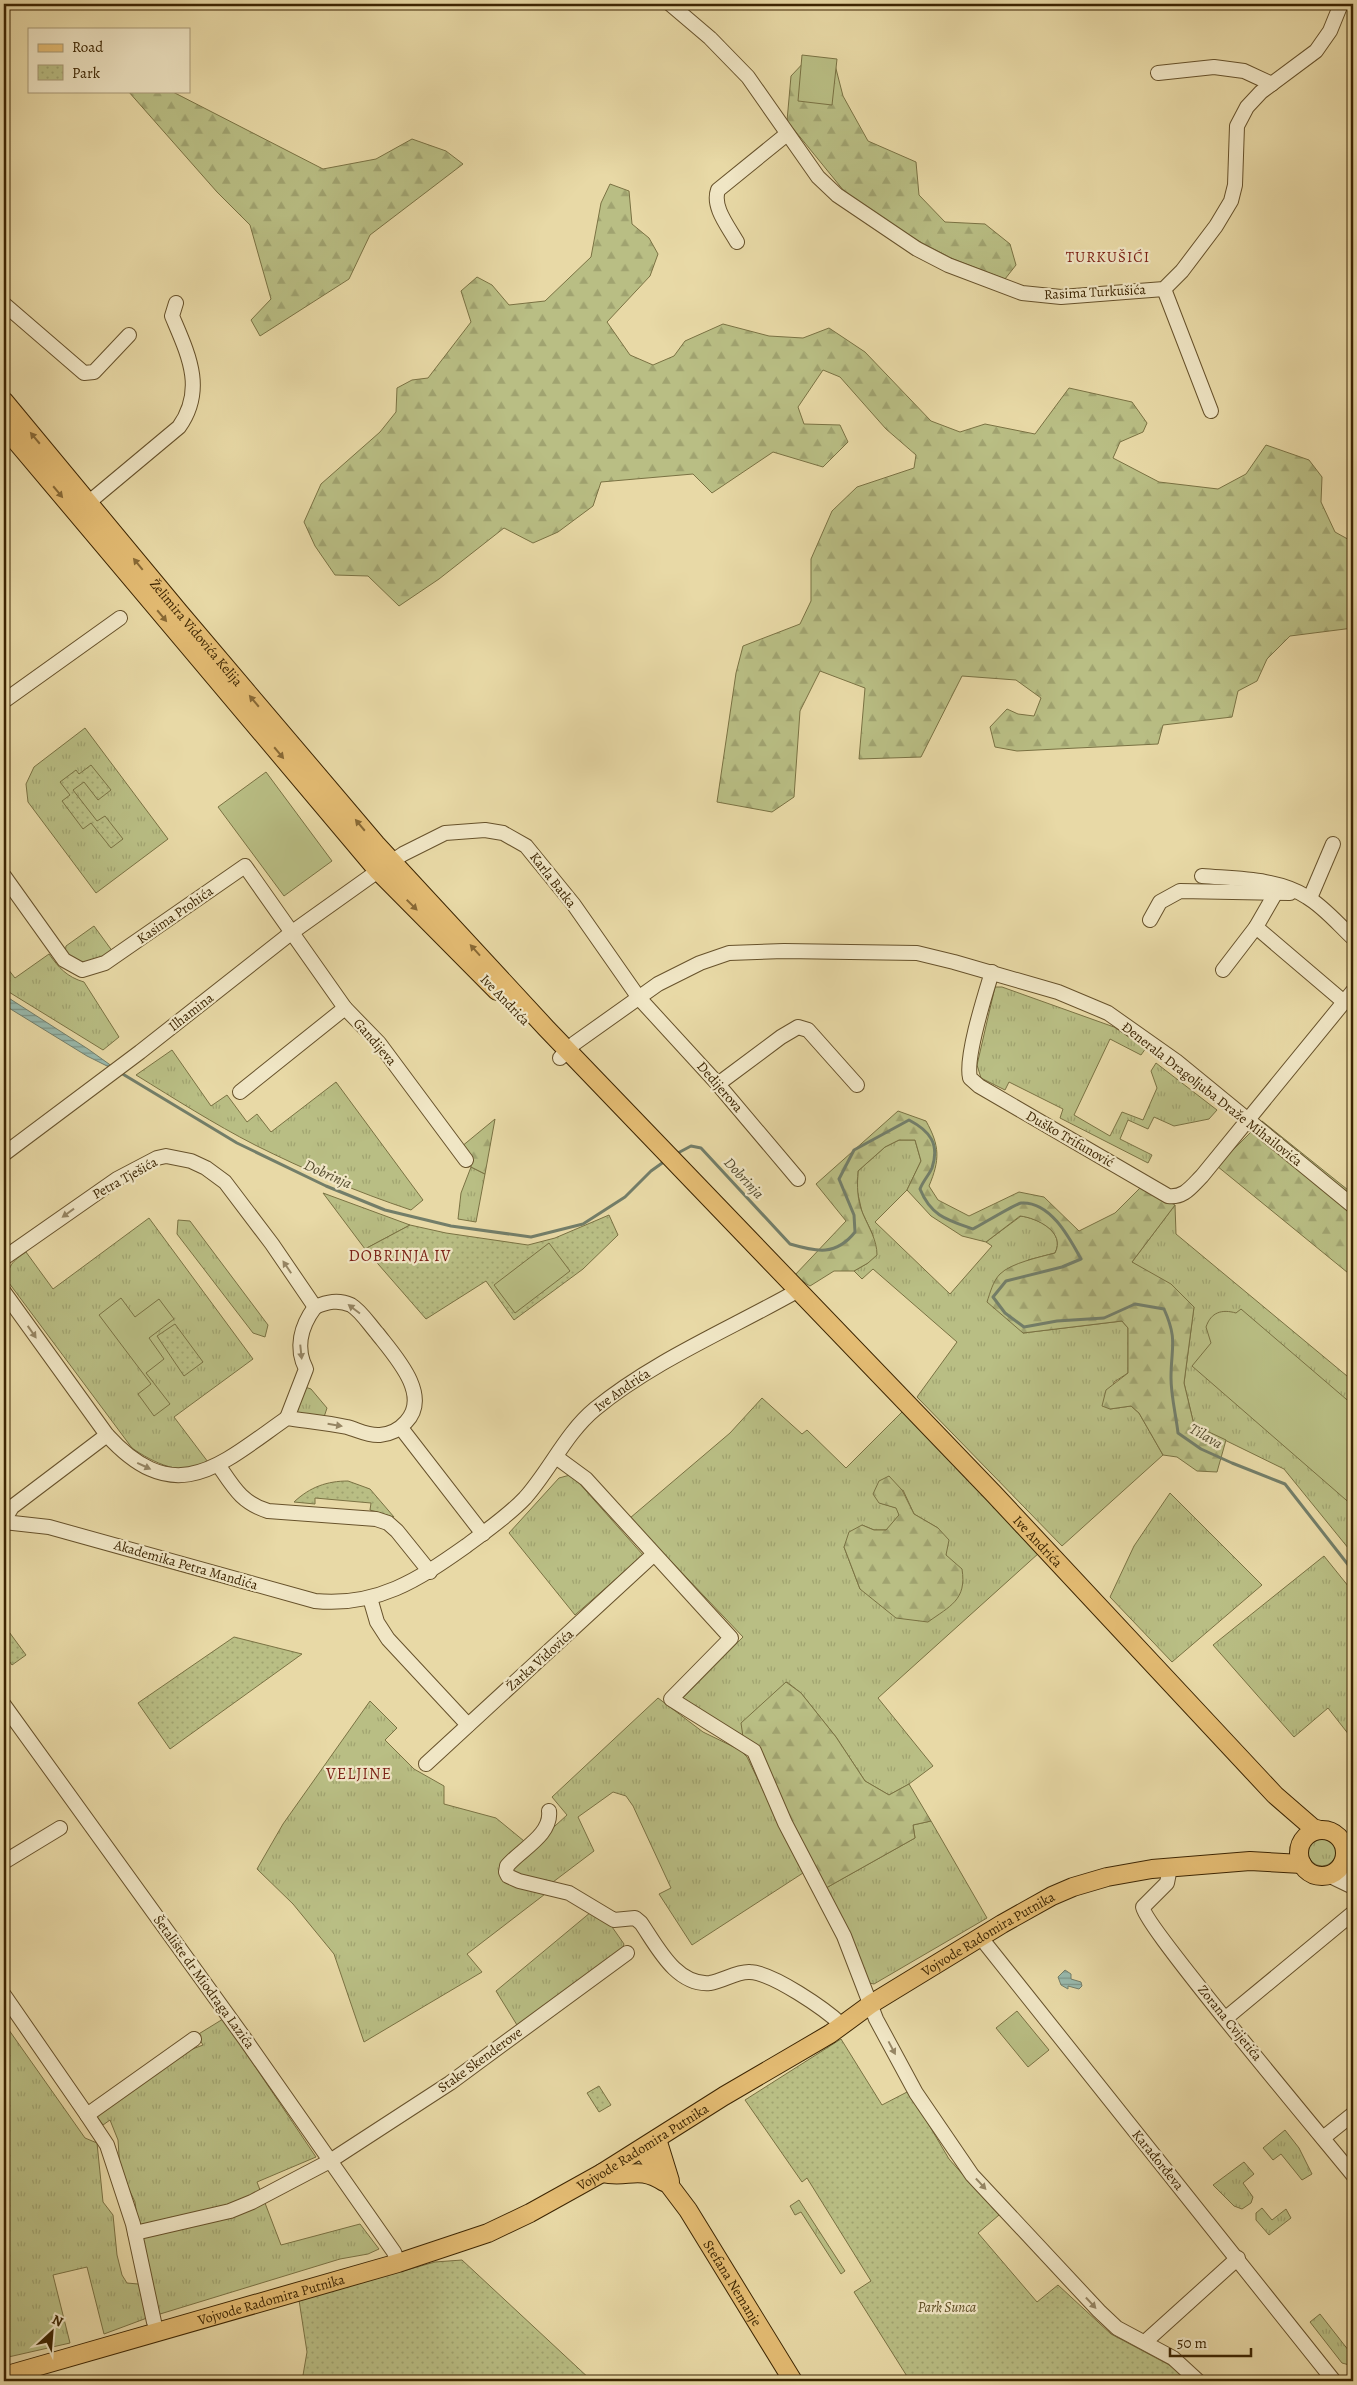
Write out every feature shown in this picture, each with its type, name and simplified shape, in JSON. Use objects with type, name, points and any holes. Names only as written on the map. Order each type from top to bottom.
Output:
[{"type":"main road","name":"Želimira Vidovića Kelija","points":[[4,401],[206,644],[385,866]]},
{"type":"main road","name":"Želimira Vidovića Kelija","points":[[4,427],[385,866]]},
{"type":"main road","name":"Ive Andrića","points":[[385,866],[564,1054],[686,1174],[993,1493],[1275,1795],[1312,1828],[1320,1830]]},
{"type":"main road","name":"Ive Andrića","points":[[1275,1795],[1296,1830],[1301,1844]]},
{"type":"main road","points":[[1320,1830],[1345,1837],[1347,1859],[1336,1871],[1328,1875],[1315,1875],[1302,1864],[1299,1854],[1301,1844],[1307,1835],[1320,1830]]},
{"type":"main road","name":"Vojvode Radomira Putnika","points":[[4,2376],[398,2263],[488,2233],[530,2213],[602,2173],[724,2096],[842,2025],[871,2004],[1052,1896],[1073,1887],[1135,1872],[1250,1860],[1282,1853],[1301,1844]]},
{"type":"main road","name":"Vojvode Radomira Putnika","points":[[1250,1860],[1302,1864]]},
{"type":"main road","name":"Stefana Nemanje","points":[[657,2139],[671,2186]]},
{"type":"main road","name":"Stefana Nemanje","points":[[642,2149],[671,2186],[710,2246],[792,2381]]},
{"type":"main road","points":[[602,2173],[615,2176],[643,2172],[655,2176],[671,2186]]},
{"type":"street","name":"Rasima Turkušića","points":[[670,4],[710,38],[748,78],[818,177],[837,195],[917,249],[948,265],[1022,293],[1061,297],[1164,288],[1188,264],[1216,226],[1230,201],[1235,185],[1237,126],[1247,107],[1272,84],[1316,52],[1330,31],[1341,4]]},
{"type":"street","points":[[1158,73],[1214,67],[1244,71],[1272,84]]},
{"type":"street","points":[[737,242],[717,206],[715,199],[718,190],[787,134]]},
{"type":"street","points":[[1164,288],[1211,411]]},
{"type":"street","points":[[88,503],[178,427],[186,417],[192,403],[194,389],[184,345],[172,316],[176,303]]},
{"type":"street","points":[[4,304],[84,374],[94,372],[129,335]]},
{"type":"street","points":[[4,701],[120,618]]},
{"type":"street","name":"Karla Batka","points":[[385,866],[445,833],[485,830],[503,833],[516,839],[526,846],[574,905],[639,998]]},
{"type":"street","points":[[1305,895],[1333,844]]},
{"type":"street","name":"Kasima Prohića","points":[[4,876],[64,960],[82,970],[105,963],[245,866],[291,933]]},
{"type":"street","name":"Ilhamina","points":[[4,1154],[140,1052],[291,933],[385,866]]},
{"type":"street","points":[[1202,876],[1258,880],[1305,895],[1353,938]]},
{"type":"street","points":[[1150,920],[1160,902],[1180,891],[1305,895]]},
{"type":"street","points":[[1224,970],[1256,927],[1274,894]]},
{"type":"street","points":[[1256,927],[1344,1002]]},
{"type":"street","points":[[291,933],[345,1008]]},
{"type":"street","name":"Đenerala Dragoljuba Draže Mihailovića","points":[[564,1054],[575,1043],[680,972],[729,953],[792,950],[917,954],[992,972],[1058,992],[1108,1013],[1176,1061],[1353,1206]]},
{"type":"street","name":"Duško Trifunović","points":[[992,972],[977,1028],[968,1072],[970,1078],[979,1086],[1056,1131],[1168,1196],[1176,1197],[1185,1193],[1202,1176],[1247,1120]]},
{"type":"street","points":[[1247,1120],[1353,991]]},
{"type":"street","name":"Dedijerova","points":[[639,998],[718,1084],[798,1178]]},
{"type":"street","name":"Gandijeva","points":[[240,1092],[345,1008],[379,1043],[466,1160]]},
{"type":"street","points":[[718,1084],[781,1037],[798,1027],[808,1030],[856,1085]]},
{"type":"street","name":"Petra Tješića","points":[[4,1258],[117,1178],[157,1158],[166,1156],[191,1161],[206,1168],[224,1182],[272,1244],[315,1307]]},
{"type":"street","name":"Ive Andrića","points":[[483,1534],[524,1499],[584,1420],[614,1396],[657,1367],[797,1291]]},
{"type":"street","points":[[4,1292],[107,1435],[126,1455],[158,1471],[170,1474],[188,1474],[198,1473],[219,1466],[286,1418],[306,1369],[301,1356],[300,1341],[307,1318],[315,1307],[333,1301],[352,1306],[400,1365],[412,1384],[416,1400],[414,1412],[401,1428],[392,1433],[370,1435],[348,1428],[286,1418]]},
{"type":"street","points":[[401,1428],[483,1534]]},
{"type":"street","points":[[4,1521],[12,1507],[107,1435]]},
{"type":"street","points":[[556,1457],[586,1479],[653,1555],[731,1638],[671,1699],[754,1751],[785,1823],[844,1936],[876,2019],[916,2093],[972,2174],[1099,2311],[1124,2332],[1146,2342],[1183,2365],[1198,2381]]},
{"type":"street","points":[[219,1466],[246,1501],[259,1508],[268,1511],[376,1519],[388,1523],[430,1572]]},
{"type":"street","name":"Akademika Petra Mandića","points":[[4,1521],[49,1527],[315,1601],[335,1603],[370,1598],[403,1586],[430,1572],[483,1534]]},
{"type":"street","name":"Žarka Vidovića","points":[[426,1764],[653,1555]]},
{"type":"street","points":[[370,1598],[377,1622],[388,1639],[468,1725]]},
{"type":"street","name":"Šetalište dr Miodraga Lazića","points":[[4,1704],[245,2039],[394,2252],[398,2263]]},
{"type":"street","points":[[549,1811],[545,1830],[507,1866],[506,1872],[508,1876],[519,1881],[570,1893],[614,1920],[635,1918],[641,1923],[666,1962],[689,1977],[710,1983],[746,1972],[761,1974],[823,2008],[842,2025]]},
{"type":"street","points":[[4,1862],[60,1828]]},
{"type":"street","points":[[1347,1859],[1353,1877]]},
{"type":"street","name":"Zorana Cvijetića","points":[[1170,1868],[1167,1883],[1144,1904],[1142,1910],[1177,1959],[1353,2175]]},
{"type":"street","points":[[1328,1875],[1353,1887]]},
{"type":"street","points":[[1226,2018],[1353,1913]]},
{"type":"street","name":"Karađorđeva","points":[[982,1938],[1334,2381]]},
{"type":"street","name":"Stake Skenderove","points":[[135,2233],[230,2210],[252,2202],[330,2161],[450,2083],[627,1953]]},
{"type":"street","points":[[4,1995],[107,2145],[135,2233],[154,2322]]},
{"type":"street","points":[[87,2115],[194,2040]]},
{"type":"street","points":[[1323,2138],[1353,2114]]},
{"type":"street","points":[[1146,2342],[1238,2258]]},
{"type":"green space","points":[[802,55],[837,59],[832,105],[798,101]]},
{"type":"green space","points":[[808,58],[834,61],[843,96],[868,141],[916,162],[919,195],[945,222],[985,224],[1010,244],[1016,265],[1005,279],[953,259],[909,236],[844,191],[787,121],[791,76]]},
{"type":"green space","points":[[129,92],[173,92],[323,169],[376,159],[412,139],[446,151],[463,164],[370,235],[349,279],[260,336],[251,320],[271,299],[250,225],[217,192]]},
{"type":"green space","points":[[610,184],[629,191],[632,224],[649,238],[658,254],[650,276],[607,322],[630,355],[653,365],[674,356],[685,341],[723,324],[769,336],[803,338],[829,328],[865,352],[931,421],[960,432],[985,424],[1035,434],[1069,388],[1132,402],[1147,423],[1143,432],[1120,442],[1113,458],[1159,482],[1218,489],[1246,474],[1266,445],[1309,460],[1322,477],[1321,502],[1335,532],[1353,542],[1353,628],[1290,636],[1267,659],[1257,681],[1238,691],[1232,717],[1163,725],[1158,744],[1017,751],[995,747],[990,727],[1007,709],[1018,714],[1034,716],[1041,698],[1016,680],[962,676],[921,757],[859,759],[865,688],[820,671],[800,711],[794,797],[772,812],[717,802],[736,673],[743,646],[800,624],[811,601],[811,559],[832,511],[857,487],[914,468],[916,455],[886,429],[840,377],[823,370],[798,407],[804,424],[840,425],[848,442],[823,467],[773,452],[712,493],[693,474],[601,482],[593,506],[558,532],[533,543],[504,528],[439,579],[399,606],[368,576],[335,575],[315,546],[304,522],[321,484],[380,432],[396,412],[397,388],[412,380],[428,378],[471,322],[461,291],[477,277],[492,285],[509,305],[545,301],[591,257],[601,203]]},
{"type":"green space","points":[[85,728],[168,839],[96,893],[28,802],[26,784],[34,767]]},
{"type":"green space","points":[[91,765],[111,790],[98,800],[84,782],[73,790],[97,821],[105,816],[123,839],[111,848],[91,823],[83,829],[62,801],[70,795],[60,782],[76,770],[79,774]]},
{"type":"green space","points":[[266,772],[332,861],[284,896],[218,807]]},
{"type":"green space","points":[[94,926],[113,952],[83,965],[65,953],[66,946]]},
{"type":"green space","points":[[49,954],[64,971],[84,982],[119,1037],[103,1050],[4,989],[4,964],[15,978]]},
{"type":"green space","points":[[995,987],[1002,987],[1114,1027],[1146,1048],[1141,1055],[1110,1039],[1074,1115],[1110,1136],[1122,1112],[1143,1120],[1157,1088],[1151,1071],[1156,1063],[1217,1110],[1209,1119],[1174,1126],[1154,1117],[1148,1129],[1128,1120],[1120,1139],[1152,1155],[1148,1163],[1060,1118],[1063,1109],[1009,1082],[1005,1090],[981,1078],[977,1065]]},
{"type":"green space","points":[[172,1050],[211,1106],[227,1095],[247,1122],[257,1114],[271,1132],[336,1082],[423,1200],[411,1210],[312,1172],[240,1137],[136,1075]]},
{"type":"green space","points":[[898,1111],[926,1121],[934,1138],[937,1153],[937,1161],[929,1186],[938,1200],[969,1216],[1019,1192],[1044,1197],[1079,1231],[1115,1213],[1141,1187],[1175,1205],[1132,1262],[1171,1284],[1194,1307],[1184,1383],[1194,1425],[1226,1440],[1217,1472],[1197,1471],[1177,1457],[1163,1455],[1139,1413],[1131,1406],[1110,1409],[1102,1406],[1106,1390],[1128,1373],[1128,1328],[1122,1321],[1023,1333],[987,1302],[1000,1274],[1018,1264],[1055,1253],[1057,1239],[1048,1227],[1027,1217],[1020,1216],[986,1242],[962,1236],[931,1216],[907,1190],[921,1161],[915,1140],[899,1140],[885,1147],[858,1171],[860,1203],[874,1239],[877,1255],[854,1271],[834,1271],[810,1286],[794,1276],[846,1221],[816,1184]]},
{"type":"green space","points":[[495,1119],[485,1174],[471,1167],[471,1161],[461,1147]]},
{"type":"green space","points":[[1262,1121],[1353,1194],[1353,1277],[1217,1166]]},
{"type":"green space","points":[[899,1140],[915,1140],[921,1161],[907,1190],[875,1222],[950,1294],[992,1246],[986,1242],[1021,1216],[1028,1217],[1048,1227],[1057,1239],[1057,1245],[1055,1253],[1028,1260],[1023,1333],[1122,1321],[1128,1328],[1128,1373],[1114,1382],[1110,1409],[1131,1406],[1139,1413],[1163,1455],[1062,1546],[917,1397],[957,1342],[873,1269],[862,1279],[854,1271],[868,1263],[873,1235],[862,1212],[857,1190],[858,1171],[885,1147]]},
{"type":"green space","points":[[471,1167],[485,1174],[476,1222],[458,1219],[461,1193]]},
{"type":"green space","points":[[323,1193],[410,1225],[365,1249]]},
{"type":"green space","points":[[1175,1205],[1176,1234],[1353,1381],[1353,1554],[1284,1469],[1194,1425],[1184,1383],[1194,1307],[1132,1262]]},
{"type":"green space","points":[[609,1215],[618,1235],[583,1269],[514,1320],[486,1281],[426,1319],[365,1249],[410,1225],[446,1233],[528,1245],[555,1238]]},
{"type":"green space","points":[[149,1218],[253,1359],[174,1417],[208,1462],[199,1467],[189,1469],[169,1467],[132,1448],[9,1283],[8,1277],[12,1264],[26,1252],[53,1289]]},
{"type":"green space","points":[[178,1220],[190,1221],[268,1325],[265,1337],[253,1333],[177,1234]]},
{"type":"green space","points":[[549,1243],[570,1271],[515,1313],[494,1285]]},
{"type":"green space","points":[[121,1298],[135,1317],[159,1299],[174,1319],[149,1338],[164,1359],[146,1373],[170,1404],[154,1416],[138,1394],[151,1384],[99,1315]]},
{"type":"green space","points":[[1241,1309],[1353,1405],[1353,1506],[1192,1366],[1211,1343],[1206,1327],[1211,1318],[1218,1313],[1226,1311],[1236,1313]]},
{"type":"green space","points":[[175,1324],[203,1362],[184,1376],[157,1336]]},
{"type":"green space","points":[[305,1387],[311,1389],[327,1408],[324,1417],[295,1414]]},
{"type":"green space","points":[[762,1398],[802,1434],[807,1430],[846,1468],[903,1411],[1039,1553],[878,1698],[933,1766],[909,1784],[889,1795],[865,1781],[836,1737],[801,1693],[787,1682],[742,1723],[743,1737],[683,1698],[743,1637],[630,1518],[730,1433]],"holes":[[[903,1490],[914,1514],[938,1528],[946,1555],[860,1589],[844,1547],[862,1525],[874,1530],[887,1530],[899,1515],[897,1508],[880,1503]]]},
{"type":"green space","points":[[570,1475],[643,1555],[575,1615],[509,1533],[559,1478]]},
{"type":"green space","points":[[889,1476],[902,1490],[914,1514],[938,1528],[949,1540],[946,1555],[962,1569],[963,1580],[959,1595],[950,1606],[928,1622],[896,1618],[860,1589],[844,1547],[849,1532],[862,1525],[874,1530],[886,1530],[899,1515],[896,1508],[879,1503],[873,1494],[879,1481]]},
{"type":"green space","points":[[348,1481],[370,1489],[394,1517],[370,1510],[371,1503],[315,1498],[315,1504],[294,1502],[306,1492],[319,1486],[333,1482]]},
{"type":"green space","points":[[1170,1493],[1262,1585],[1172,1662],[1110,1597],[1134,1546]]},
{"type":"green space","points":[[1324,1556],[1353,1592],[1353,1740],[1328,1708],[1294,1737],[1213,1645]]},
{"type":"green space","points":[[4,1625],[26,1655],[12,1665],[4,1654]]},
{"type":"green space","points":[[234,1637],[302,1654],[170,1749],[138,1703]]},
{"type":"green space","points":[[786,1682],[801,1693],[836,1737],[865,1781],[889,1795],[909,1784],[931,1821],[913,1825],[915,1838],[826,1888],[783,1809],[762,1753],[743,1737],[741,1723]]},
{"type":"green space","points":[[658,1698],[703,1732],[740,1750],[747,1757],[803,1873],[692,1945],[659,1894],[671,1888],[633,1806],[626,1796],[613,1792],[578,1817],[594,1851],[553,1882],[519,1877],[514,1874],[511,1866],[567,1815],[552,1797]]},
{"type":"green space","points":[[370,1701],[397,1728],[385,1740],[414,1769],[444,1786],[444,1804],[496,1818],[524,1841],[501,1865],[549,1891],[467,1954],[482,1972],[364,2042],[334,1954],[293,1904],[257,1869],[283,1824]]},
{"type":"green space","points":[[931,1821],[987,1918],[874,1984],[869,1983],[826,1888],[915,1838],[913,1825]]},
{"type":"green space","points":[[1322,1838],[1332,1842],[1336,1852],[1332,1862],[1322,1866],[1312,1862],[1308,1852],[1312,1842]]},
{"type":"green space","points":[[591,1912],[610,1924],[624,1944],[622,1949],[517,2025],[496,1991]]},
{"type":"green space","points":[[1017,2011],[1049,2050],[1028,2067],[996,2028]]},
{"type":"green space","points":[[223,2019],[316,2157],[257,2182],[281,2245],[360,2224],[379,2249],[368,2254],[340,2259],[147,2318],[104,2334],[87,2267],[53,2275],[70,2343],[4,2358],[4,2023],[85,2138],[97,2143],[103,2202],[113,2215],[117,2255],[122,2275],[127,2283],[138,2284],[143,2279],[135,2202],[120,2170],[118,2140],[110,2120],[103,2125],[96,2115],[190,2050],[203,2045],[197,2035]]},
{"type":"green space","name":"Park Sunca","points":[[841,2039],[882,2105],[909,2091],[949,2159],[999,2215],[978,2233],[1037,2302],[1058,2285],[1111,2334],[1173,2367],[1190,2381],[910,2381],[854,2292],[871,2281],[807,2178],[802,2182],[745,2100]]},
{"type":"green space","points":[[599,2086],[611,2105],[599,2112],[587,2093]]},
{"type":"green space","points":[[1285,2130],[1299,2148],[1312,2174],[1302,2180],[1281,2154],[1273,2160],[1263,2148]]},
{"type":"green space","points":[[1244,2162],[1254,2174],[1243,2183],[1253,2197],[1251,2203],[1242,2209],[1234,2206],[1213,2185]]},
{"type":"green space","points":[[799,2200],[845,2271],[841,2274],[801,2212],[795,2215],[790,2206]]},
{"type":"green space","points":[[1262,2208],[1272,2220],[1286,2209],[1291,2218],[1269,2235],[1256,2220],[1256,2213]]},
{"type":"green space","points":[[462,2260],[592,2381],[302,2381],[307,2352],[299,2300],[435,2262]]},
{"type":"green space","points":[[1320,2314],[1349,2351],[1353,2349],[1353,2366],[1342,2363],[1310,2322]]},
{"type":"water","points":[[4,995],[123,1074],[87,1056],[4,1005]]},
{"type":"water","points":[[1065,1970],[1071,1974],[1071,1979],[1081,1982],[1082,1986],[1079,1989],[1068,1986],[1068,1989],[1061,1985],[1058,1977]]},
{"type":"waterway","name":"Dobrinja","points":[[121,1073],[237,1143],[326,1186],[385,1210],[451,1226],[531,1237],[583,1224],[625,1197],[651,1171],[665,1161]]},
{"type":"waterway","name":"Dobrinja","points":[[676,1154],[691,1146],[701,1148],[790,1244],[809,1249],[826,1250],[841,1245],[855,1232],[854,1215],[839,1179],[854,1150],[909,1120],[916,1124],[928,1134],[934,1145],[935,1152],[932,1168],[920,1189],[929,1205],[941,1216],[973,1229],[1018,1204],[1031,1204],[1050,1214],[1071,1241],[1081,1259],[1062,1267],[1006,1281],[993,1297],[1005,1313],[1024,1327],[1057,1321],[1104,1318],[1135,1304],[1164,1309],[1171,1328],[1173,1344],[1171,1385],[1178,1433],[1201,1449],[1285,1484],[1353,1571]]},
{"type":"district","name":"TURKUŠIĆI","points":[[1108,257]]},
{"type":"district","name":"DOBRINJA IV","points":[[400,1256]]},
{"type":"district","name":"VELJINE","points":[[359,1774]]},
{"type":"water label","name":"Tilava","points":[[1206,1436]]}]
